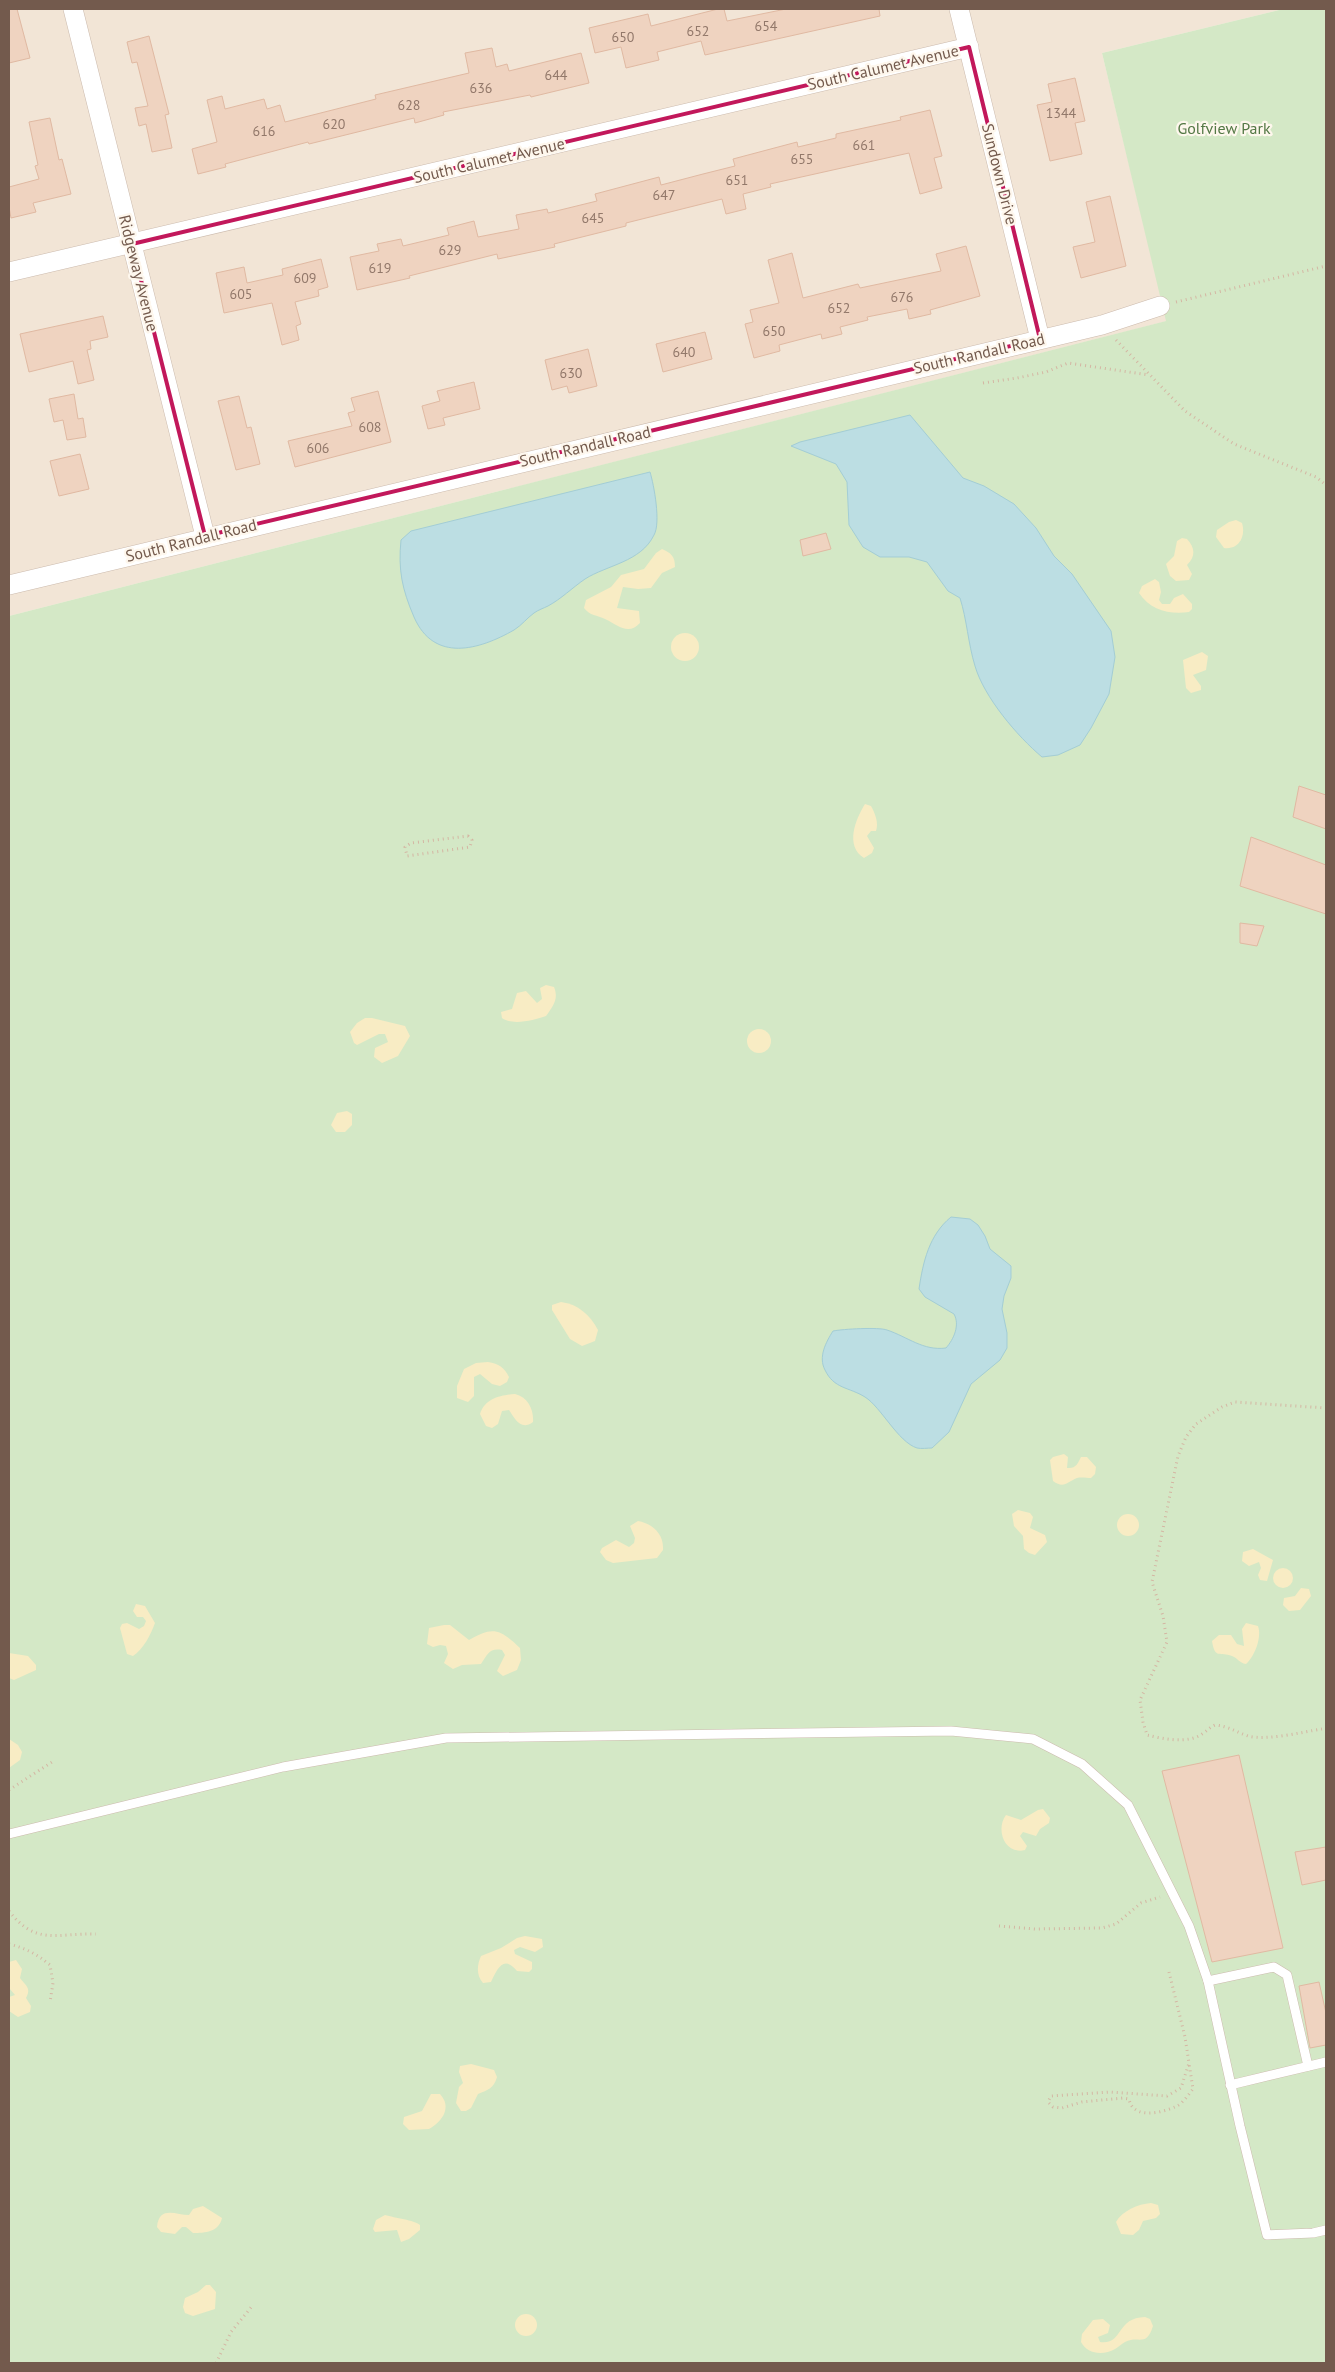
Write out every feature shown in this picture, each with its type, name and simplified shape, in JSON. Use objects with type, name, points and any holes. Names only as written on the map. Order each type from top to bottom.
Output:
[{"type":"street","name":"Ridgeway Avenue","points":[[73,9],[205,536]]},
{"type":"street","name":"Sundown Drive","points":[[959,9],[1040,339]]},
{"type":"street","name":"South Calumet Avenue","points":[[9,272],[969,47]]},
{"type":"street","name":"South Randall Road","points":[[9,585],[205,536],[1102,325],[1160,306]]},
{"type":"lane","points":[[9,1834],[283,1767],[446,1738],[951,1731],[1032,1739],[1082,1764],[1128,1805],[1190,1926],[1208,1982],[1230,2085],[1267,2235],[1313,2233],[1326,2230]]},
{"type":"lane","points":[[1208,1982],[1274,1967],[1287,1975],[1308,2066]]},
{"type":"lane","points":[[1230,2085],[1326,2062]]},
{"type":"path","points":[[1160,306],[1326,266]]},
{"type":"path","points":[[1102,325],[1184,412],[1234,444],[1316,477],[1326,485]]},
{"type":"path","points":[[983,383],[1046,372],[1068,363],[1150,375]]},
{"type":"path","points":[[468,836],[472,840],[470,847],[407,856],[405,847],[411,843],[468,836]]},
{"type":"path","points":[[1322,1729],[1271,1736],[1249,1736],[1225,1725],[1215,1725],[1202,1734],[1189,1738],[1163,1739],[1147,1735],[1140,1700],[1167,1642],[1152,1582],[1178,1456],[1186,1437],[1205,1416],[1235,1402],[1326,1408]]},
{"type":"path","points":[[9,1790],[52,1762]]},
{"type":"path","points":[[999,1926],[1035,1929],[1102,1928],[1116,1924],[1141,1903],[1160,1897]]},
{"type":"path","points":[[9,1911],[20,1926],[43,1936],[96,1934]]},
{"type":"path","points":[[9,1944],[39,1956],[50,1965],[53,1983],[50,2002]]},
{"type":"path","points":[[1169,1972],[1181,2021],[1193,2089],[1178,2106],[1154,2112],[1138,2113],[1130,2107],[1128,2099],[1124,2098],[1082,2102],[1062,2108],[1053,2108],[1048,2102],[1051,2096],[1076,2093],[1110,2092],[1168,2096],[1180,2088],[1188,2063]]},
{"type":"path","points":[[216,2363],[231,2332],[253,2304]]},
{"type":"highlighted area","points":[[969,47],[1040,339],[205,536],[132,244]]},
{"type":"shaded area","points":[[9,9],[1283,9],[1102,53],[1167,321],[9,616]]},
{"type":"green space","name":"Golfview Park","points":[[1283,9],[1326,9],[1326,2363],[9,2363],[9,616],[1166,321],[1102,53]]},
{"type":"sand","points":[[1236,520],[1242,523],[1242,537],[1234,547],[1224,548],[1216,537],[1217,530]]},
{"type":"sand","points":[[1182,538],[1187,539],[1193,549],[1192,558],[1187,565],[1192,574],[1189,580],[1176,581],[1170,576],[1166,564],[1174,556],[1177,541]]},
{"type":"sand","points":[[662,549],[672,555],[675,567],[662,573],[651,588],[623,587],[617,608],[639,611],[640,623],[636,627],[631,629],[623,628],[586,611],[584,608],[586,600],[611,587],[621,575],[644,569],[656,553]]},
{"type":"sand","points":[[1155,579],[1159,582],[1161,592],[1159,600],[1162,604],[1170,604],[1174,598],[1183,594],[1192,604],[1192,609],[1189,612],[1175,613],[1161,610],[1149,604],[1139,593],[1142,586]]},
{"type":"sand","points":[[685,633],[695,637],[699,647],[695,657],[685,661],[675,657],[671,647],[675,637]]},
{"type":"sand","points":[[1202,652],[1208,656],[1206,670],[1193,675],[1201,686],[1201,690],[1191,693],[1186,688],[1183,660]]},
{"type":"sand","points":[[865,804],[871,806],[877,825],[876,831],[871,831],[867,836],[874,848],[872,853],[864,858],[858,853],[853,840],[855,825]]},
{"type":"sand","points":[[546,985],[554,987],[556,999],[546,1016],[518,1022],[502,1018],[501,1012],[512,1009],[517,993],[526,991],[537,1003],[542,999],[540,988]]},
{"type":"sand","points":[[365,1018],[405,1026],[410,1036],[398,1056],[382,1063],[374,1057],[375,1048],[388,1042],[385,1034],[379,1034],[357,1045],[354,1043],[350,1032],[357,1023]]},
{"type":"sand","points":[[759,1029],[768,1032],[771,1041],[768,1050],[759,1053],[750,1050],[747,1041],[750,1032]]},
{"type":"sand","points":[[347,1111],[352,1114],[352,1125],[345,1132],[336,1132],[331,1125],[337,1113]]},
{"type":"sand","points":[[561,1302],[573,1305],[583,1311],[591,1320],[598,1330],[595,1341],[582,1346],[570,1339],[552,1310],[552,1305]]},
{"type":"sand","points":[[488,1362],[503,1368],[509,1377],[507,1382],[500,1386],[492,1384],[480,1374],[474,1377],[474,1396],[468,1402],[457,1398],[457,1386],[464,1369],[476,1363]]},
{"type":"sand","points":[[515,1394],[527,1401],[532,1413],[533,1422],[522,1425],[509,1410],[502,1411],[498,1424],[492,1428],[486,1426],[480,1414],[486,1404],[494,1398]]},
{"type":"sand","points":[[1064,1454],[1068,1457],[1067,1468],[1075,1467],[1081,1457],[1087,1457],[1096,1467],[1095,1474],[1091,1478],[1077,1478],[1063,1485],[1053,1481],[1050,1460],[1053,1457]]},
{"type":"sand","points":[[1018,1510],[1030,1513],[1033,1517],[1030,1528],[1045,1535],[1047,1542],[1035,1555],[1024,1549],[1023,1536],[1014,1526],[1012,1514]]},
{"type":"sand","points":[[1128,1514],[1136,1517],[1139,1525],[1136,1533],[1128,1536],[1120,1533],[1117,1525],[1120,1517]]},
{"type":"sand","points":[[638,1521],[653,1527],[662,1539],[663,1550],[657,1558],[613,1563],[606,1560],[600,1552],[602,1548],[616,1540],[629,1547],[634,1543],[635,1538],[630,1526]]},
{"type":"sand","points":[[1253,1549],[1273,1560],[1267,1581],[1260,1580],[1258,1575],[1261,1568],[1259,1562],[1249,1566],[1242,1561],[1243,1552]]},
{"type":"sand","points":[[1283,1568],[1290,1571],[1293,1578],[1290,1585],[1283,1588],[1276,1585],[1273,1578],[1276,1571]]},
{"type":"sand","points":[[1301,1588],[1309,1589],[1311,1596],[1300,1610],[1289,1611],[1283,1605],[1284,1598],[1295,1596]]},
{"type":"sand","points":[[136,1604],[145,1606],[155,1623],[143,1646],[133,1656],[127,1654],[120,1628],[122,1624],[127,1623],[139,1629],[144,1626],[146,1621],[143,1617],[137,1617],[133,1611]]},
{"type":"sand","points":[[1246,1623],[1258,1626],[1259,1635],[1255,1651],[1246,1664],[1232,1656],[1216,1653],[1212,1641],[1219,1635],[1231,1635],[1237,1644],[1244,1646],[1242,1629]]},
{"type":"sand","points":[[450,1625],[469,1640],[490,1631],[501,1633],[520,1648],[521,1660],[517,1670],[503,1676],[497,1671],[505,1655],[502,1650],[491,1651],[481,1664],[462,1665],[453,1669],[444,1663],[448,1654],[446,1646],[433,1647],[427,1644],[429,1628]]},
{"type":"sand","points":[[9,1653],[28,1656],[36,1665],[36,1670],[14,1680],[9,1678]]},
{"type":"sand","points":[[9,1739],[18,1745],[22,1752],[20,1760],[9,1768]]},
{"type":"sand","points":[[1043,1809],[1050,1818],[1049,1823],[1040,1829],[1036,1836],[1023,1832],[1020,1836],[1027,1846],[1025,1850],[1018,1851],[1007,1845],[1002,1834],[1003,1821],[1006,1815],[1021,1820]]},
{"type":"sand","points":[[525,1936],[542,1939],[543,1947],[535,1952],[520,1947],[514,1950],[515,1954],[532,1962],[532,1969],[529,1972],[517,1971],[512,1966],[504,1964],[498,1969],[491,1982],[483,1983],[479,1977],[478,1970],[481,1956]]},
{"type":"sand","points":[[16,1960],[22,1969],[20,1978],[28,1989],[26,1998],[31,2006],[30,2012],[18,2017],[9,2011],[9,1997],[15,1995],[9,1988],[9,1962]]},
{"type":"sand","points":[[471,2064],[494,2070],[497,2077],[490,2088],[478,2094],[471,2108],[461,2111],[456,2103],[459,2087],[463,2083],[459,2072],[460,2066]]},
{"type":"sand","points":[[431,2094],[440,2094],[444,2099],[445,2109],[442,2118],[429,2129],[409,2130],[403,2124],[404,2117],[422,2111]]},
{"type":"sand","points":[[1151,2203],[1158,2205],[1160,2214],[1156,2218],[1143,2221],[1139,2230],[1133,2235],[1121,2234],[1116,2222],[1119,2218],[1131,2209]]},
{"type":"sand","points":[[203,2206],[222,2218],[218,2226],[211,2231],[193,2233],[186,2227],[182,2227],[175,2234],[161,2232],[157,2227],[158,2220],[165,2214],[189,2215],[193,2209]]},
{"type":"sand","points":[[385,2215],[417,2223],[420,2225],[420,2230],[409,2239],[401,2242],[397,2230],[375,2232],[373,2229],[376,2220]]},
{"type":"sand","points":[[206,2285],[210,2285],[216,2292],[215,2309],[193,2316],[185,2313],[183,2307],[185,2298],[198,2292]]},
{"type":"sand","points":[[526,2314],[536,2321],[537,2325],[530,2335],[526,2336],[516,2329],[515,2325],[522,2315]]},
{"type":"sand","points":[[1145,2317],[1150,2319],[1153,2326],[1148,2337],[1145,2339],[1130,2340],[1105,2353],[1091,2351],[1081,2342],[1082,2334],[1093,2320],[1103,2319],[1110,2325],[1108,2333],[1098,2337],[1100,2342],[1108,2342],[1113,2340],[1129,2322],[1135,2318]]},
{"type":"water","points":[[910,415],[963,478],[984,486],[1014,504],[1036,528],[1054,556],[1072,574],[1111,631],[1115,657],[1109,694],[1080,745],[1058,755],[1042,757],[1022,738],[1002,715],[979,678],[960,598],[948,591],[927,562],[909,557],[880,557],[863,547],[849,525],[847,482],[836,464],[791,446],[800,442]]},
{"type":"water","points":[[650,472],[655,494],[657,522],[654,535],[641,551],[623,562],[585,579],[553,603],[534,613],[514,630],[486,643],[472,647],[445,647],[433,641],[423,632],[410,607],[401,570],[401,540],[411,531]]},
{"type":"water","points":[[951,1217],[970,1219],[978,1225],[990,1249],[1011,1266],[1011,1278],[1004,1296],[1002,1309],[1007,1333],[1007,1348],[1000,1360],[971,1384],[949,1432],[932,1448],[917,1448],[903,1439],[877,1408],[865,1397],[833,1381],[825,1370],[822,1360],[826,1345],[833,1331],[852,1329],[883,1329],[916,1343],[930,1347],[946,1348],[955,1332],[956,1318],[954,1314],[925,1297],[919,1289],[925,1259],[932,1241],[943,1224]]},
{"type":"building","points":[[9,9],[17,9],[30,58],[9,63]]},
{"type":"building","points":[[724,9],[727,21],[786,9],[879,9],[880,16],[705,55],[701,41],[657,52],[659,60],[626,68],[621,47],[595,53],[589,28],[648,14],[651,26]]},
{"type":"building","points":[[149,36],[169,114],[165,115],[172,148],[152,152],[146,124],[139,126],[135,108],[148,106],[137,62],[132,63],[127,42]]},
{"type":"building","points":[[492,48],[496,67],[507,64],[509,71],[581,53],[589,83],[531,97],[530,95],[443,112],[444,115],[415,123],[414,118],[309,144],[308,142],[225,164],[226,167],[198,174],[192,149],[217,142],[207,100],[222,96],[225,109],[264,99],[267,109],[280,105],[285,122],[376,99],[375,95],[469,73],[465,53]]},
{"type":"building","points":[[1075,78],[1085,121],[1075,123],[1082,154],[1050,161],[1037,105],[1052,102],[1048,84]]},
{"type":"building","points":[[930,110],[942,156],[934,158],[942,188],[920,194],[909,153],[770,184],[771,187],[743,194],[746,209],[726,214],[722,199],[626,223],[626,226],[554,244],[555,247],[498,259],[497,254],[409,276],[410,278],[357,290],[350,257],[379,251],[377,244],[401,239],[403,246],[449,235],[447,228],[474,221],[478,237],[519,229],[516,215],[547,209],[548,213],[597,201],[595,194],[659,177],[661,185],[735,166],[733,159],[797,142],[798,147],[836,138],[836,134],[901,120],[900,117]]},
{"type":"building","points":[[50,118],[59,160],[62,159],[71,194],[33,203],[36,212],[11,218],[9,187],[39,179],[35,166],[38,165],[29,122]]},
{"type":"building","points":[[1110,196],[1126,266],[1081,278],[1073,247],[1095,242],[1086,202]]},
{"type":"building","points":[[966,246],[980,296],[930,310],[931,314],[909,319],[907,309],[867,317],[868,320],[840,327],[842,334],[822,339],[821,334],[779,345],[780,351],[754,358],[745,324],[753,322],[750,310],[779,303],[768,260],[792,253],[803,298],[858,284],[860,288],[941,271],[936,254]]},
{"type":"building","points":[[321,259],[328,287],[318,290],[319,296],[295,302],[301,324],[296,326],[299,340],[282,345],[272,303],[224,313],[216,273],[244,267],[247,283],[283,275],[282,269]]},
{"type":"building","points":[[103,316],[108,337],[90,341],[91,349],[87,350],[94,380],[78,384],[73,361],[29,372],[20,334]]},
{"type":"building","points":[[705,332],[712,359],[663,372],[656,344]]},
{"type":"building","points":[[588,349],[597,386],[569,393],[567,386],[552,390],[545,360]]},
{"type":"building","points":[[474,382],[480,409],[443,418],[445,425],[428,429],[422,406],[440,401],[437,391]]},
{"type":"building","points":[[378,391],[391,442],[295,467],[288,441],[352,426],[348,413],[355,411],[351,398]]},
{"type":"building","points":[[74,394],[78,419],[83,418],[86,437],[67,440],[63,420],[54,422],[49,399]]},
{"type":"building","points":[[239,396],[247,428],[251,427],[260,464],[236,470],[218,401]]},
{"type":"building","points":[[80,454],[89,489],[59,496],[50,461]]},
{"type":"building","points":[[826,533],[831,549],[803,556],[800,540]]},
{"type":"building","points":[[1299,786],[1326,795],[1326,829],[1293,817]]},
{"type":"building","points":[[1251,837],[1326,865],[1326,914],[1240,886]]},
{"type":"building","points":[[1240,923],[1264,926],[1257,946],[1240,943]]},
{"type":"building","points":[[1239,1755],[1283,1948],[1212,1962],[1162,1771]]},
{"type":"building","points":[[1326,1847],[1326,1880],[1302,1885],[1295,1852]]},
{"type":"building","points":[[1319,1982],[1326,2013],[1326,2045],[1310,2048],[1299,1986]]}]
